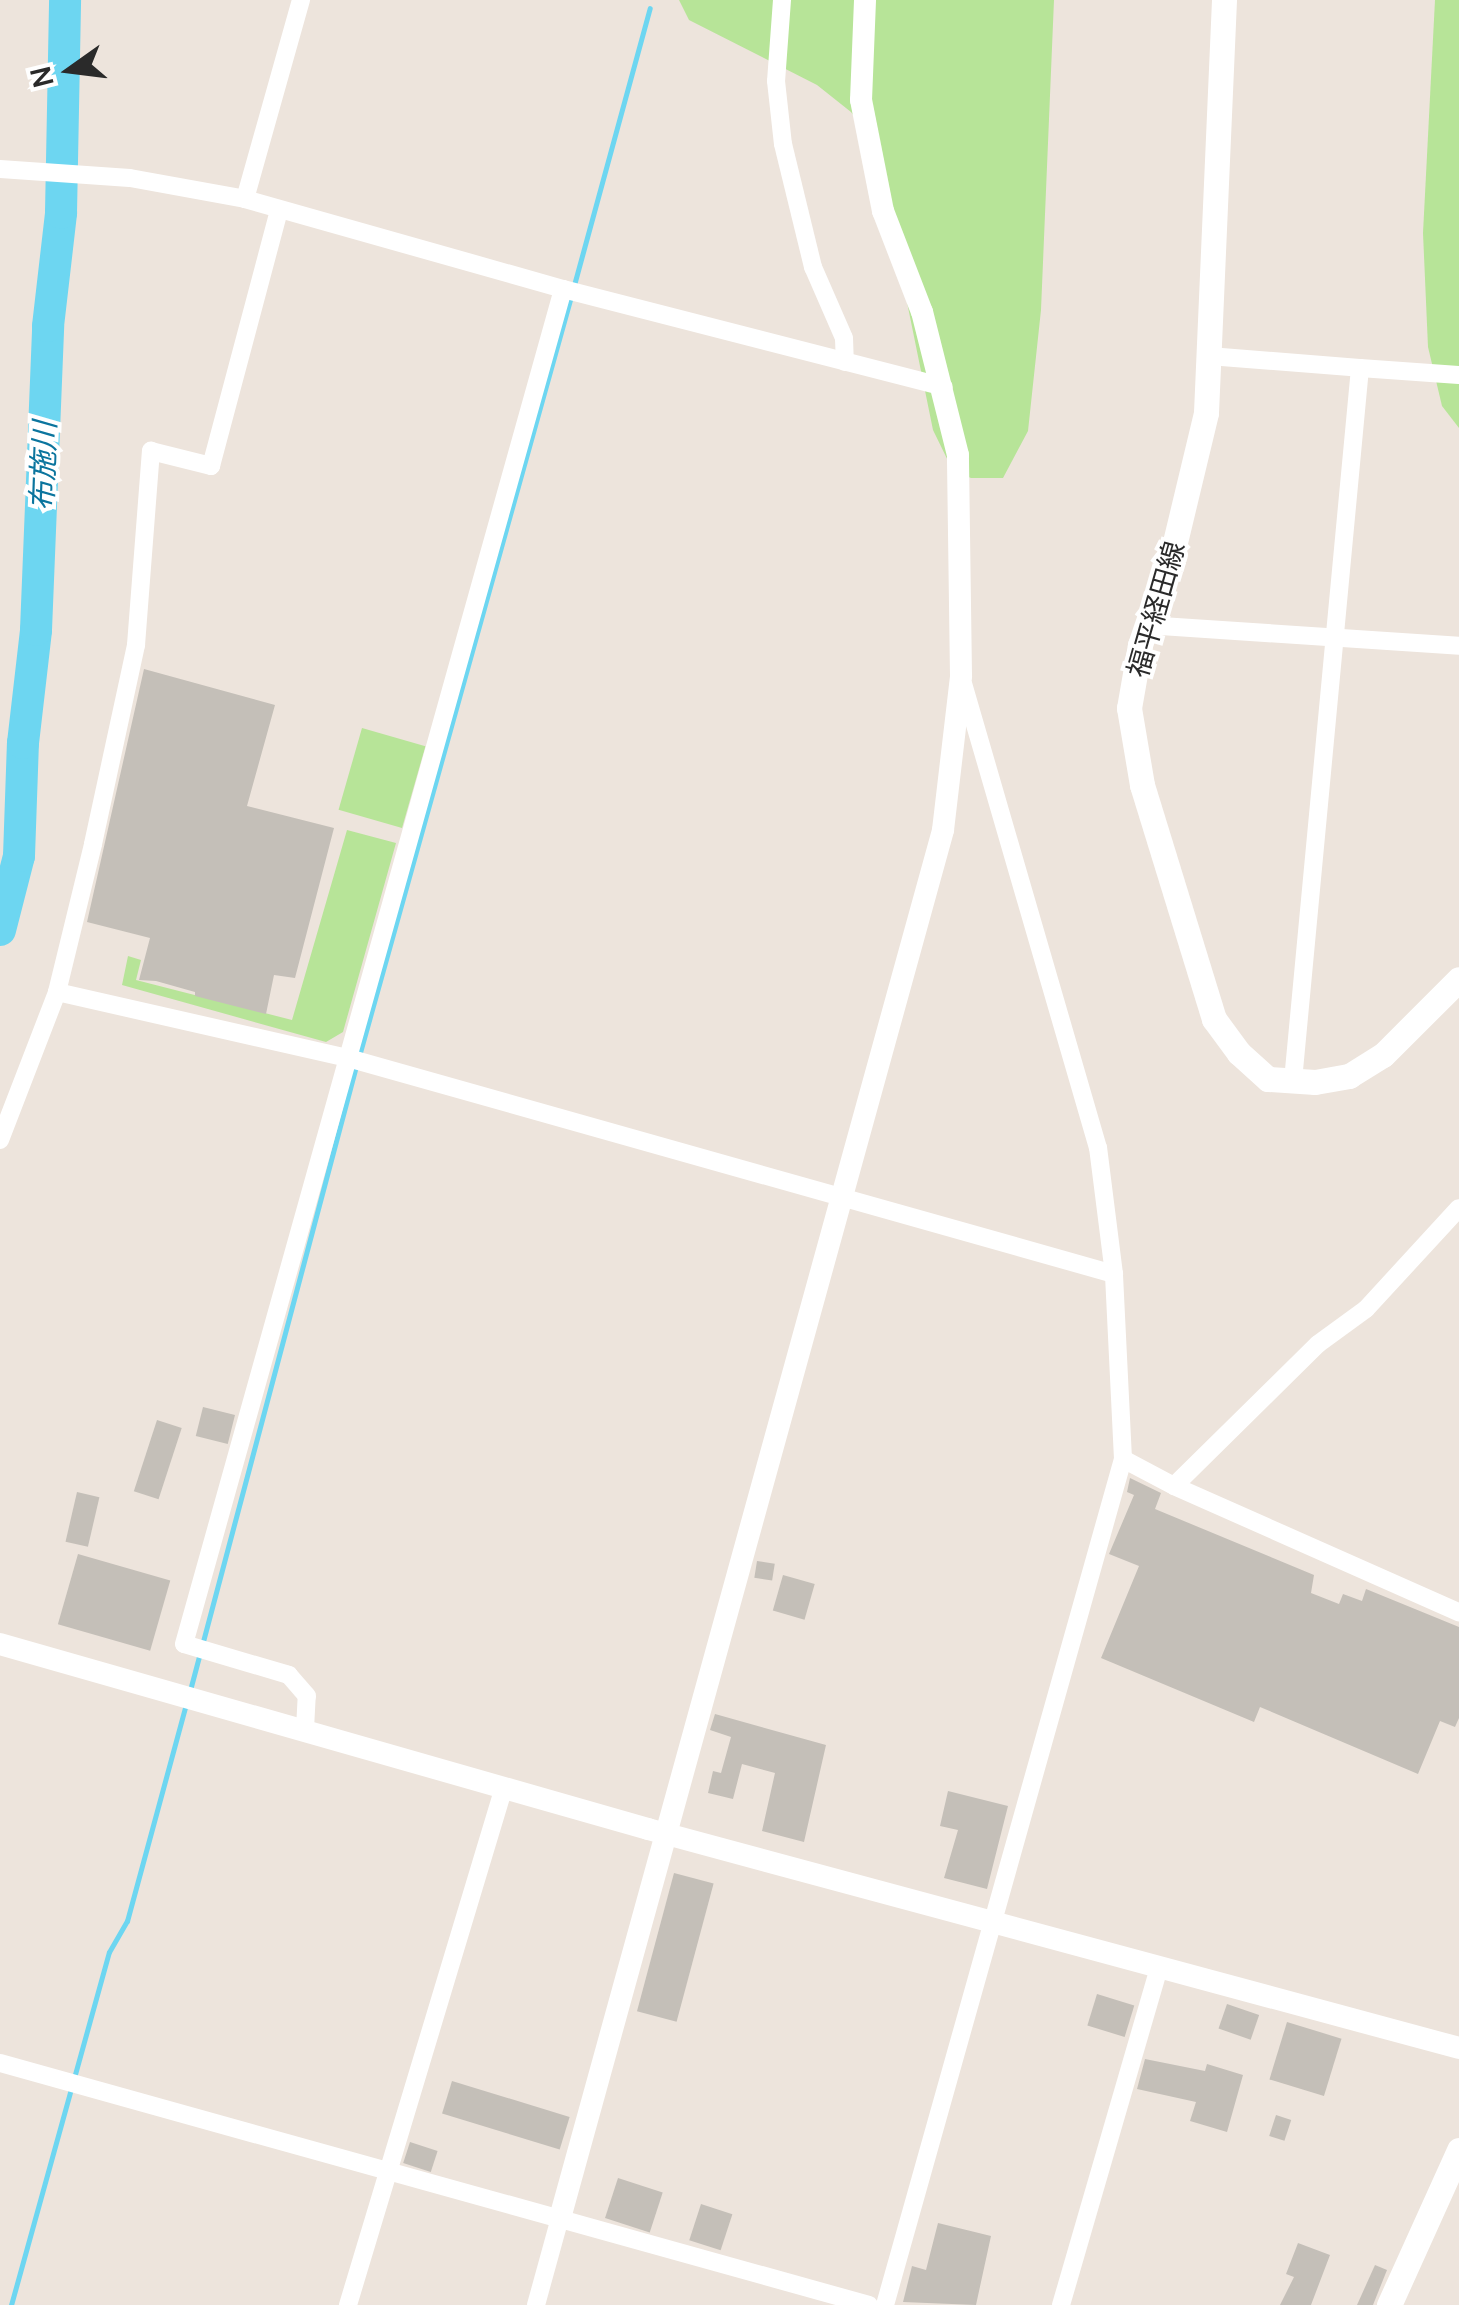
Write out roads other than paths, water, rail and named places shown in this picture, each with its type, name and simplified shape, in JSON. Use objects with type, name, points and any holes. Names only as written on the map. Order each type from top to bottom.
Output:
[{"type":"main road","name":"福平経田線","points":[[1224,0],[1206,413],[1175,542],[1146,625],[1129,708],[1142,785],[1214,1019],[1239,1053],[1268,1079],[1349,1076],[1383,1055],[1459,980]]},
{"type":"main road","points":[[1390,2305],[1459,2150]]},
{"type":"street","points":[[245,200],[301,0]]},
{"type":"street","points":[[782,0],[776,81],[783,144],[814,266],[844,338],[845,362]]},
{"type":"street","points":[[536,2305],[943,830],[961,676],[958,455],[944,387],[922,312],[883,212],[861,100],[865,0]]},
{"type":"street","points":[[5,168],[130,178],[245,200],[563,289],[944,387]]},
{"type":"street","points":[[0,1140],[58,992],[136,645],[151,451],[212,466],[279,210]]},
{"type":"street","points":[[305,1729],[308,1696],[289,1675],[184,1644],[563,289]]},
{"type":"street","points":[[1209,356],[1459,375]]},
{"type":"street","points":[[1293,1080],[1360,368]]},
{"type":"street","points":[[1146,625],[1459,646]]},
{"type":"street","points":[[885,2305],[1123,1459],[1114,1274],[1098,1148],[961,676]]},
{"type":"street","points":[[58,992],[348,1058],[1114,1274]]},
{"type":"street","points":[[1174,1486],[1318,1344],[1366,1309],[1459,1208]]},
{"type":"street","points":[[1123,1459],[1174,1486],[1459,1612]]},
{"type":"street","points":[[0,1644],[666,1834],[1459,2048]]},
{"type":"street","points":[[348,2305],[504,1787]]},
{"type":"street","points":[[1062,2305],[1159,1967]]},
{"type":"street","points":[[0,2063],[870,2305]]},
{"type":"waterway","name":"布施川","points":[[0,930],[19,856],[23,743],[36,630],[48,326],[61,213],[65,0]]},
{"type":"waterway","points":[[574,285],[650,8]]},
{"type":"waterway","points":[[359,1056],[571,296]]},
{"type":"waterway","points":[[189,1694],[356,1066]]},
{"type":"waterway","points":[[11,2305],[109,1952],[127,1921],[186,1704]]}]
